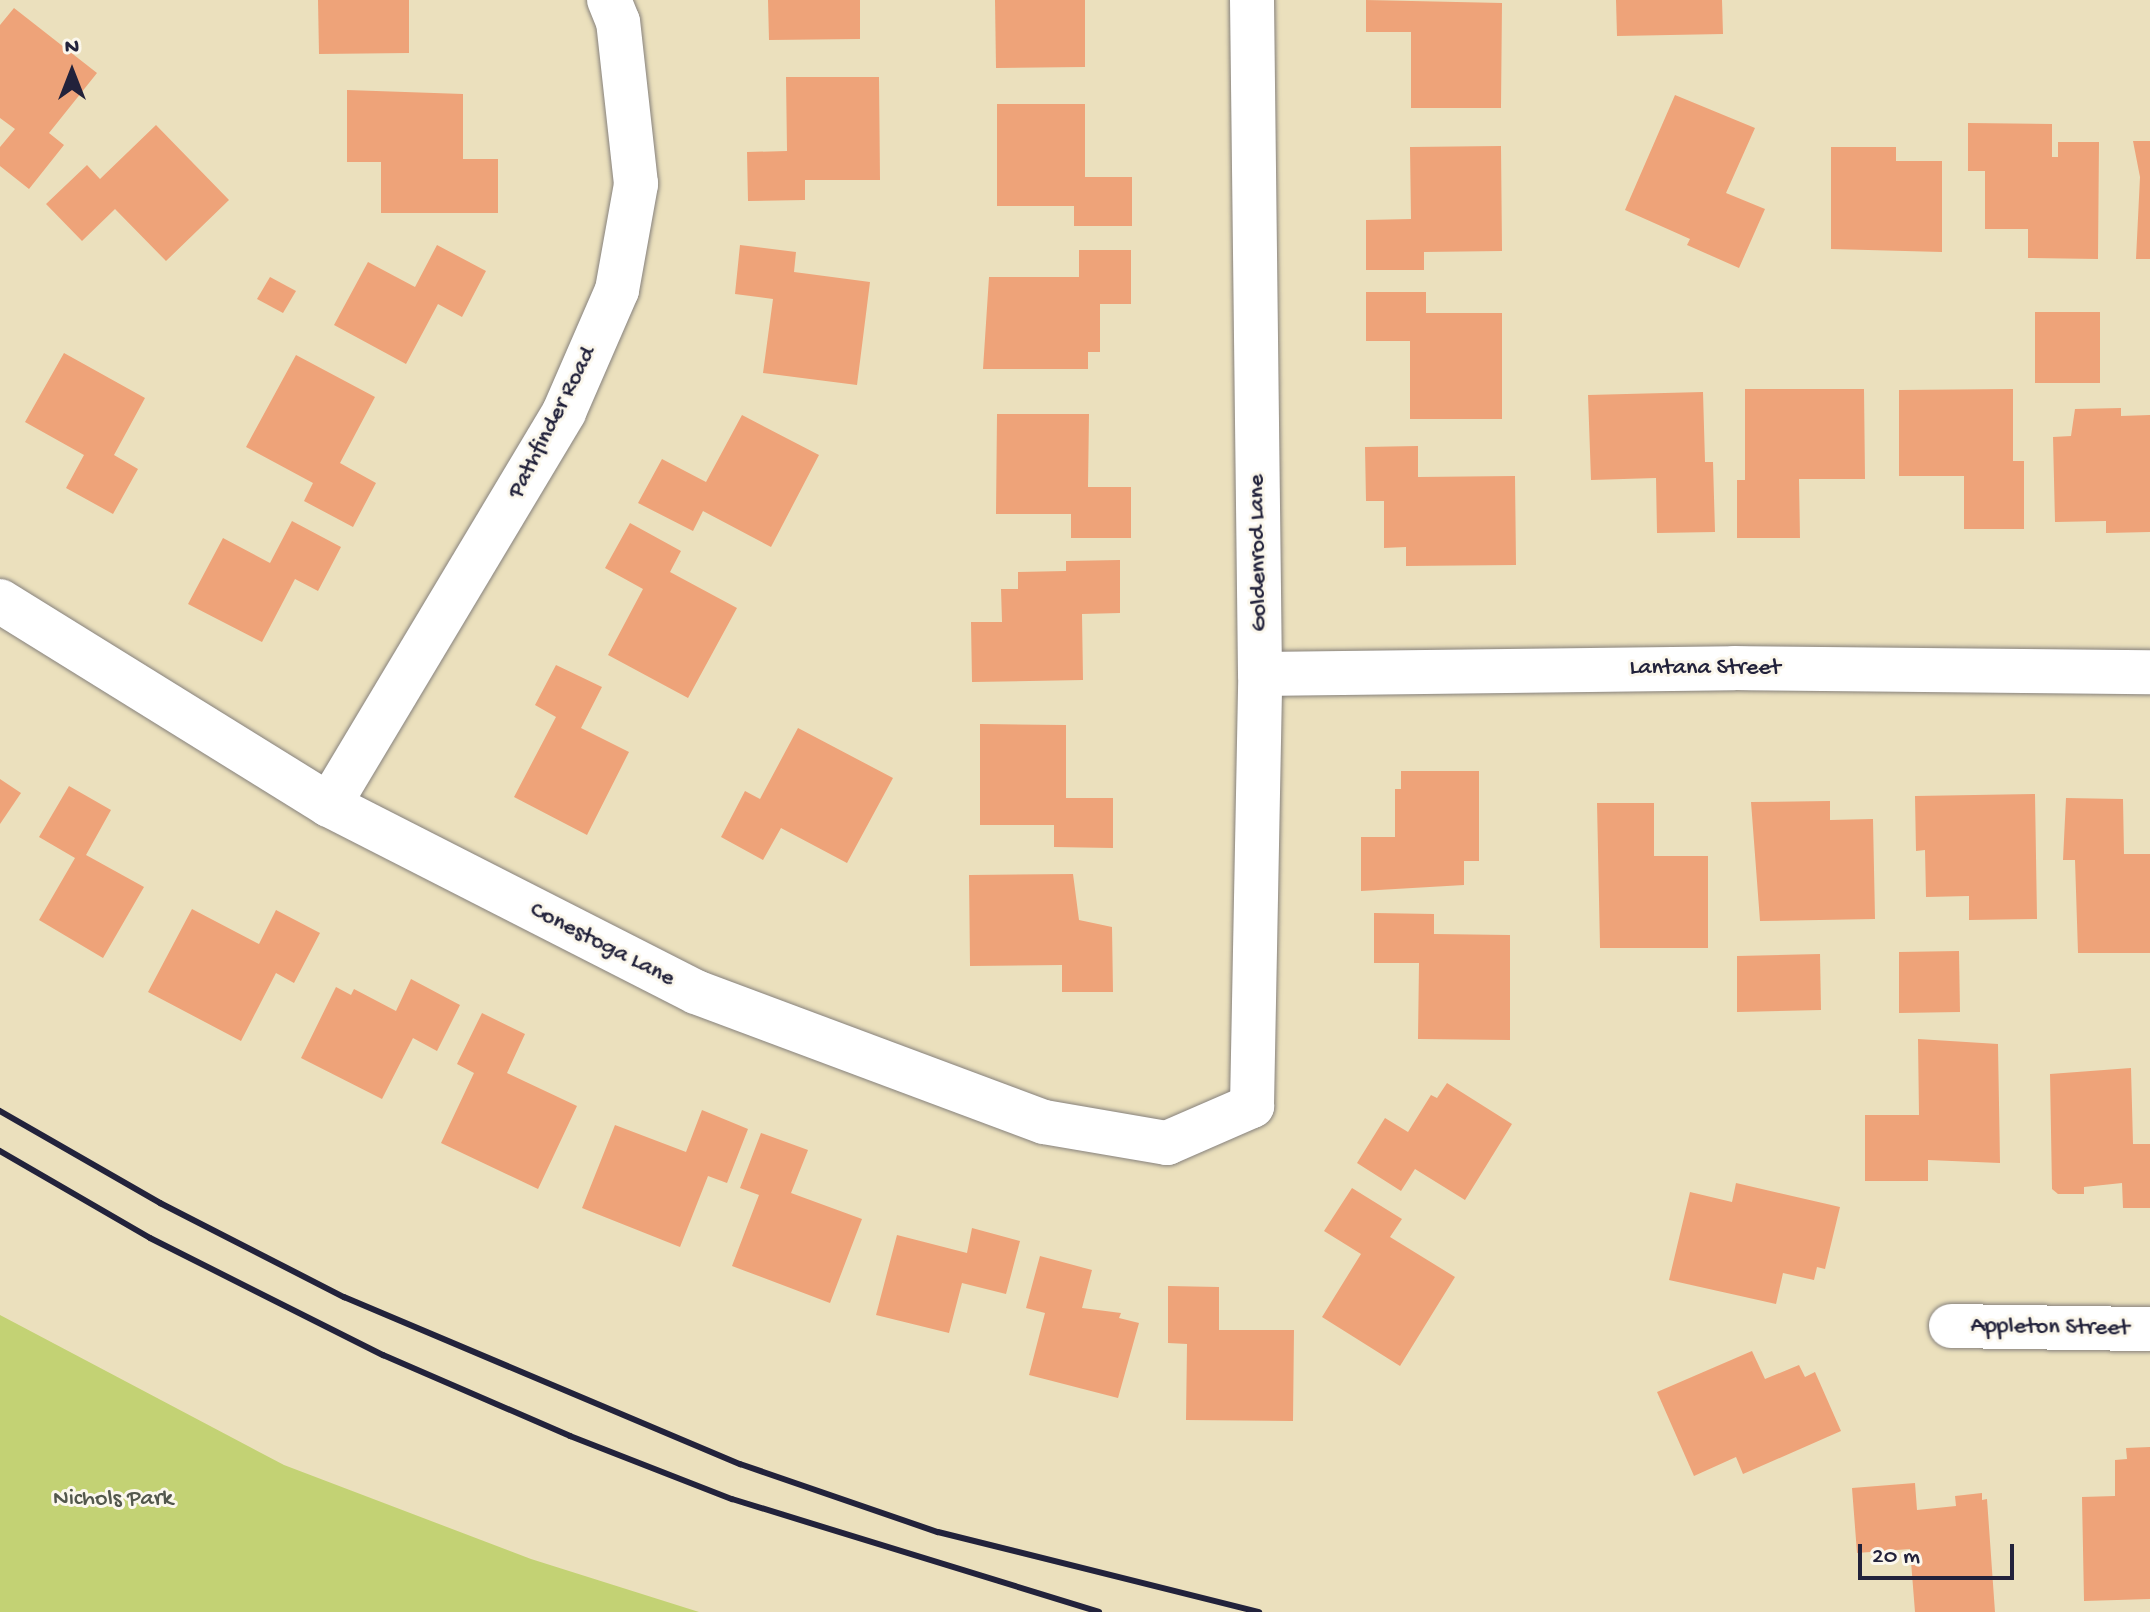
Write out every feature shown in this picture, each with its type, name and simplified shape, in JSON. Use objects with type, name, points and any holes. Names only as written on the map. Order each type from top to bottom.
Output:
[{"type":"street","name":"Pathfinder Road","points":[[329,805],[564,412],[617,290],[636,184],[618,22],[609,0]]},
{"type":"street","name":"Goldenrod Lane","points":[[1252,0],[1260,674],[1252,1106]]},
{"type":"street","name":"Conestoga Lane","points":[[0,601],[329,805],[696,992],[1044,1122],[1167,1143],[1252,1106]]},
{"type":"street","name":"Lantana Street","points":[[1260,674],[1734,668],[2150,672]]},
{"type":"street","name":"Appleton Street","points":[[1951,1326],[2150,1329]]},
{"type":"green space","name":"Nichols Park","points":[[0,1315],[284,1465],[531,1559],[699,1612],[0,1612]]},
{"type":"building","points":[[318,0],[409,0],[409,53],[319,54]]},
{"type":"building","points":[[768,0],[860,0],[860,39],[769,40]]},
{"type":"building","points":[[995,0],[1085,0],[1085,67],[996,68]]},
{"type":"building","points":[[1366,0],[1502,3],[1501,108],[1411,108],[1411,32],[1366,32]]},
{"type":"building","points":[[1616,0],[1722,0],[1723,34],[1617,36]]},
{"type":"building","points":[[14,8],[97,73],[49,133],[64,145],[29,189],[0,166],[0,147],[15,129],[0,118],[0,25]]},
{"type":"building","points":[[786,77],[879,77],[880,180],[805,180],[805,200],[748,201],[747,152],[787,151]]},
{"type":"building","points":[[347,90],[463,94],[463,159],[498,159],[498,213],[381,213],[381,162],[347,162]]},
{"type":"building","points":[[1675,95],[1755,128],[1726,193],[1765,209],[1739,268],[1687,245],[1690,239],[1625,210]]},
{"type":"building","points":[[997,104],[1085,104],[1085,177],[1132,177],[1132,226],[1074,226],[1074,206],[997,206]]},
{"type":"building","points":[[1968,123],[2052,124],[2052,157],[2058,157],[2058,142],[2099,142],[2098,259],[2028,258],[2028,229],[1985,229],[1985,171],[1968,171]]},
{"type":"building","points":[[156,125],[229,200],[166,261],[115,209],[82,241],[46,204],[87,165],[100,179]]},
{"type":"building","points":[[2133,141],[2150,141],[2150,259],[2136,259],[2140,177]]},
{"type":"building","points":[[1501,146],[1502,251],[1424,252],[1424,270],[1366,270],[1366,220],[1411,219],[1410,147]]},
{"type":"building","points":[[1831,147],[1896,147],[1896,161],[1942,161],[1942,252],[1831,249]]},
{"type":"building","points":[[437,245],[486,271],[462,317],[438,304],[406,364],[334,325],[368,262],[415,287]]},
{"type":"building","points":[[740,245],[796,252],[794,272],[870,282],[857,385],[763,373],[773,299],[735,294]]},
{"type":"building","points":[[1079,250],[1131,250],[1131,304],[1100,304],[1100,352],[1088,352],[1088,369],[983,369],[989,277],[1079,277]]},
{"type":"building","points":[[270,277],[296,291],[283,313],[257,299]]},
{"type":"building","points":[[1366,292],[1426,292],[1426,313],[1502,313],[1502,419],[1410,419],[1410,341],[1366,341]]},
{"type":"building","points":[[2035,312],[2100,312],[2100,383],[2035,383]]},
{"type":"building","points":[[64,353],[145,398],[114,455],[138,469],[113,514],[66,488],[84,455],[25,422]]},
{"type":"building","points":[[296,355],[375,397],[340,463],[376,483],[353,527],[304,501],[313,483],[246,447]]},
{"type":"building","points":[[1745,389],[1864,389],[1865,479],[1799,479],[1800,538],[1737,538],[1737,480],[1745,480]]},
{"type":"building","points":[[2013,389],[2013,461],[2024,461],[2024,529],[1964,529],[1964,476],[1899,476],[1899,390]]},
{"type":"building","points":[[1703,392],[1705,462],[1713,462],[1715,532],[1657,533],[1656,478],[1591,480],[1588,395]]},
{"type":"building","points":[[2121,408],[2121,416],[2150,415],[2150,532],[2106,533],[2106,521],[2055,522],[2053,437],[2071,436],[2075,409]]},
{"type":"building","points":[[997,414],[1089,414],[1088,487],[1131,487],[1131,538],[1071,538],[1071,514],[996,514]]},
{"type":"building","points":[[742,415],[819,455],[771,547],[703,511],[693,531],[638,503],[662,459],[706,482]]},
{"type":"building","points":[[1418,446],[1418,477],[1515,476],[1516,565],[1406,566],[1406,547],[1384,548],[1384,501],[1366,501],[1365,447]]},
{"type":"building","points":[[292,521],[341,547],[318,591],[295,579],[262,642],[188,604],[223,538],[270,563]]},
{"type":"building","points":[[630,523],[681,551],[670,572],[737,608],[688,698],[608,655],[643,589],[605,568]]},
{"type":"building","points":[[1120,560],[1120,613],[1082,614],[1083,680],[972,682],[971,622],[1002,622],[1001,589],[1018,589],[1018,572],[1066,571],[1066,561]]},
{"type":"building","points":[[556,665],[602,687],[581,728],[629,752],[587,835],[514,797],[556,717],[535,705]]},
{"type":"building","points":[[980,724],[1066,725],[1066,798],[1113,798],[1113,848],[1054,847],[1054,825],[980,825]]},
{"type":"building","points":[[798,728],[893,778],[847,863],[781,828],[763,860],[721,837],[745,791],[760,799]]},
{"type":"building","points":[[1401,771],[1479,771],[1479,861],[1464,861],[1464,885],[1361,891],[1361,837],[1395,837],[1395,789],[1401,789]]},
{"type":"building","points":[[0,779],[21,793],[0,824]]},
{"type":"building","points":[[69,786],[111,810],[86,855],[144,887],[103,958],[39,920],[75,858],[39,837]]},
{"type":"building","points":[[2035,794],[2037,919],[1969,920],[1969,896],[1926,897],[1925,850],[1916,851],[1915,796]]},
{"type":"building","points":[[2066,798],[2123,799],[2124,854],[2150,854],[2150,953],[2078,953],[2075,860],[2063,860]]},
{"type":"building","points":[[1830,801],[1830,820],[1873,819],[1875,919],[1760,921],[1751,802]]},
{"type":"building","points":[[1597,803],[1654,803],[1654,856],[1708,856],[1708,948],[1600,948]]},
{"type":"building","points":[[1073,874],[1079,920],[1112,927],[1113,992],[1062,992],[1062,965],[970,966],[969,875]]},
{"type":"building","points":[[192,909],[259,944],[276,910],[320,933],[294,983],[276,973],[241,1041],[148,992]]},
{"type":"building","points":[[1374,913],[1434,914],[1434,934],[1510,935],[1510,1040],[1418,1039],[1419,963],[1374,963]]},
{"type":"building","points":[[1959,951],[1960,1012],[1899,1013],[1899,952]]},
{"type":"building","points":[[1820,954],[1821,1010],[1737,1012],[1737,956]]},
{"type":"building","points":[[411,979],[460,1005],[437,1051],[413,1038],[382,1099],[301,1058],[336,987],[351,995],[354,989],[396,1011]]},
{"type":"building","points":[[482,1013],[525,1034],[507,1073],[577,1106],[538,1189],[441,1143],[474,1073],[457,1064]]},
{"type":"building","points":[[1918,1039],[1998,1044],[2000,1163],[1928,1160],[1928,1181],[1865,1181],[1865,1115],[1919,1115]]},
{"type":"building","points":[[2131,1068],[2133,1144],[2150,1144],[2150,1208],[2123,1208],[2122,1183],[2084,1187],[2084,1194],[2058,1194],[2052,1189],[2050,1074]]},
{"type":"building","points":[[1447,1083],[1512,1124],[1465,1200],[1415,1169],[1401,1191],[1357,1163],[1385,1118],[1408,1132],[1431,1095],[1437,1098]]},
{"type":"building","points":[[702,1110],[748,1129],[727,1183],[708,1176],[680,1247],[582,1208],[615,1125],[686,1152]]},
{"type":"building","points":[[761,1133],[808,1150],[791,1193],[862,1219],[830,1303],[732,1266],[759,1195],[740,1188]]},
{"type":"building","points":[[1736,1183],[1840,1207],[1825,1269],[1817,1267],[1814,1280],[1783,1273],[1776,1304],[1669,1280],[1690,1192],[1732,1202]]},
{"type":"building","points":[[1352,1188],[1402,1219],[1390,1237],[1455,1277],[1400,1366],[1322,1317],[1361,1254],[1324,1231]]},
{"type":"building","points":[[972,1228],[1020,1241],[1006,1294],[962,1283],[949,1333],[876,1315],[897,1235],[967,1253]]},
{"type":"building","points":[[1040,1256],[1092,1270],[1082,1308],[1121,1313],[1119,1318],[1139,1323],[1118,1398],[1029,1375],[1045,1313],[1026,1308]]},
{"type":"building","points":[[1168,1286],[1219,1287],[1219,1330],[1294,1330],[1293,1421],[1186,1420],[1187,1344],[1168,1343]]},
{"type":"building","points":[[1752,1351],[1765,1379],[1799,1365],[1805,1377],[1815,1372],[1841,1431],[1743,1474],[1736,1457],[1694,1476],[1657,1392]]},
{"type":"building","points":[[2150,1447],[2150,1599],[2084,1601],[2082,1497],[2115,1496],[2115,1460],[2127,1459],[2126,1448]]},
{"type":"building","points":[[1915,1483],[1917,1510],[1956,1506],[1955,1496],[1982,1493],[1982,1500],[1987,1499],[1995,1612],[1915,1612],[1910,1549],[1857,1553],[1852,1488]]},
{"type":"railway","points":[[0,1111],[160,1203],[344,1297],[740,1464],[938,1532],[1259,1612]]},
{"type":"railway","points":[[0,1151],[150,1238],[383,1355],[570,1436],[732,1499],[1099,1612]]}]
